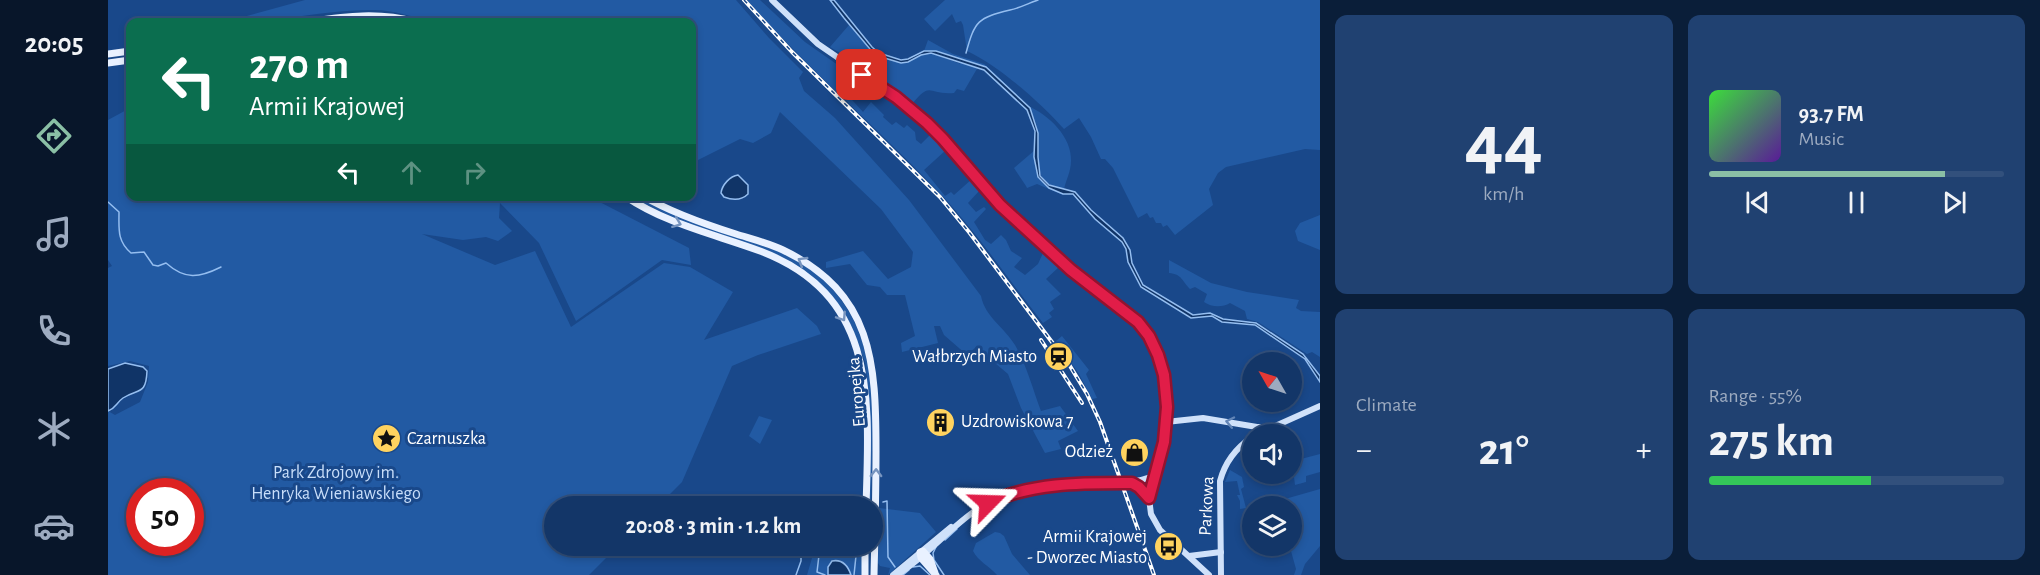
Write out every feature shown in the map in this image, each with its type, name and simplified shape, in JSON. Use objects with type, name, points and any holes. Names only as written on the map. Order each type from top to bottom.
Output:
[{"type":"main road","points":[[772,0],[801,30],[828,52],[915,113],[943,139],[1008,213],[1071,270],[1141,325],[1160,361],[1166,389],[1164,442],[1149,498],[1151,514],[1156,524],[1209,575]]},
{"type":"main road","points":[[338,18],[364,15],[394,18]]},
{"type":"main road","points":[[108,54],[126,52]]},
{"type":"main road","points":[[108,63],[126,61]]},
{"type":"main road","name":"Europejka","points":[[633,201],[653,214],[772,256],[804,275],[826,295],[851,332],[862,363],[866,419],[866,496]]},
{"type":"main road","name":"Europejka","points":[[652,201],[670,210],[781,249],[804,261],[834,287],[853,312],[870,350],[873,376],[876,420],[874,575]]},
{"type":"main road","name":"Parkowa","points":[[1280,424],[1320,406]]},
{"type":"main road","points":[[1166,422],[1209,419],[1242,424]]},
{"type":"main road","name":"Parkowa","points":[[1221,575],[1220,481],[1233,454],[1242,446]]},
{"type":"main road","points":[[895,575],[959,522],[995,500],[1031,488],[1132,483],[1154,476]]},
{"type":"main road","points":[[1132,483],[1149,498]]},
{"type":"main road","name":"Parkowa","points":[[1189,556],[1221,552]]},
{"type":"main road","points":[[922,554],[936,574]]},
{"type":"main road","points":[[865,556],[865,575]]},
{"type":"green space","points":[[305,0],[736,0],[803,72],[799,78],[804,91],[835,118],[909,200],[981,296],[991,316],[1015,345],[1041,411],[1060,406],[1078,431],[1058,441],[1061,449],[1045,453],[1021,408],[1008,374],[976,347],[967,355],[944,335],[940,326],[934,326],[938,343],[902,352],[901,343],[915,336],[905,295],[887,295],[880,287],[867,285],[850,264],[826,268],[826,262],[863,251],[888,279],[911,267],[913,252],[881,209],[780,112],[771,133],[753,143],[740,139],[696,161],[696,18],[418,18],[381,10],[356,10],[284,18],[239,18]]},
{"type":"green space","points":[[747,0],[760,0],[805,42],[855,77],[844,91],[863,112],[871,102],[892,125],[896,122],[904,128],[907,125],[915,132],[916,140],[921,144],[931,134],[946,150],[924,170],[945,196],[951,192],[954,195],[972,179],[980,190],[968,203],[976,212],[984,207],[986,209],[974,222],[985,240],[991,244],[1001,235],[1011,251],[1022,258],[1014,267],[1025,275],[1038,264],[1043,253],[1059,267],[1046,279],[1061,294],[1050,302],[1054,309],[1049,313],[1052,317],[1043,323],[946,200],[791,47]]},
{"type":"green space","points":[[945,0],[1320,0],[1320,150],[1305,149],[1226,167],[1218,173],[1209,189],[1213,205],[1175,235],[1167,225],[1163,227],[1161,223],[1156,223],[1147,213],[1138,218],[1113,168],[1105,159],[1101,159],[1079,118],[1064,129],[1019,86],[967,51],[963,25],[961,21],[956,23],[952,14],[935,31],[924,19]]},
{"type":"green space","points":[[849,25],[874,52],[901,63],[931,53],[958,63],[978,67],[964,91],[957,89],[954,93],[945,93],[927,90],[912,104],[883,79],[830,47]]},
{"type":"green space","points":[[928,40],[953,54],[984,64],[1024,101],[1011,92],[986,67],[936,51],[924,51]]},
{"type":"green space","points":[[1028,106],[1051,121],[1068,144],[1071,165],[1064,189],[1053,186],[1041,176],[1037,130]]},
{"type":"green space","name":"Park Zdrojowy im. Henryka Wieniawskiego","points":[[126,110],[126,201],[598,201],[689,248],[691,265],[662,260],[576,321],[539,243],[500,203],[499,218],[512,231],[498,241],[486,237],[463,240],[422,234],[495,265],[535,251],[571,327],[664,263],[690,267],[733,292],[704,340],[797,308],[817,326],[821,334],[732,366],[682,482],[668,496],[544,496],[544,556],[608,556],[589,575],[108,575],[108,411],[115,415],[140,402],[148,382],[149,366],[130,361],[108,366],[108,268],[112,266],[108,260],[108,120]]},
{"type":"green space","points":[[1035,150],[1036,165],[1041,178],[1051,187],[1065,194],[1037,184],[1027,188],[1014,168]]},
{"type":"green space","points":[[639,201],[646,201],[788,255],[821,278],[844,304],[859,333],[868,365],[873,434],[871,496],[869,496],[869,397],[865,362],[852,327],[822,287],[781,257],[679,220]]},
{"type":"green space","points":[[1320,215],[1320,250],[1298,241],[1295,231],[1300,223]]},
{"type":"green space","points":[[1169,260],[1211,283],[1247,292],[1299,300],[1296,308],[1301,311],[1320,312],[1320,357],[1312,352],[1307,354],[1258,322],[1247,319],[1245,311],[1230,303],[1217,306],[1204,302],[1207,294],[1195,287],[1190,289],[1179,276],[1169,273]]},
{"type":"green space","points":[[1062,336],[1089,370],[1086,374],[1097,398],[1092,399],[1079,374],[1056,341]]},
{"type":"green space","points":[[759,416],[772,420],[760,444],[749,436]]},
{"type":"green space","points":[[1320,454],[1320,472],[1306,476],[1306,482],[1302,483],[1302,459]]},
{"type":"green space","points":[[1230,470],[1242,477],[1244,487],[1241,489],[1242,509],[1240,509],[1237,495],[1240,495],[1237,481],[1225,482]]},
{"type":"green space","points":[[1320,489],[1320,546],[1305,564],[1301,575],[1294,575],[1296,569],[1292,556],[1302,556],[1302,496],[1296,496]]},
{"type":"green space","points":[[883,508],[920,513],[936,532],[888,575],[890,568],[880,566],[878,556],[883,556]]},
{"type":"green space","points":[[995,532],[1004,536],[1012,554],[1030,575],[997,575],[975,555],[973,551],[976,543]]},
{"type":"green space","points":[[812,556],[863,556],[862,575],[807,575]]},
{"type":"shaded area","points":[[830,0],[834,0],[879,53],[901,60],[924,51],[936,51],[986,67],[1030,108],[1038,133],[1040,176],[1049,185],[1075,192],[1091,210],[1123,238],[1143,285],[1193,315],[1210,313],[1223,319],[1256,323],[1300,352],[1295,352],[1255,325],[1222,322],[1212,316],[1191,318],[1141,287],[1128,262],[1126,249],[1122,242],[1095,219],[1073,194],[1063,194],[1049,188],[1038,177],[1034,157],[1035,131],[1027,110],[984,70],[931,53],[901,63],[878,56]]},
{"type":"shaded area","points":[[738,175],[748,185],[748,194],[736,199],[724,197],[721,193],[725,184],[729,179]]},
{"type":"shaded area","points":[[1302,353],[1320,376],[1320,382]]},
{"type":"shaded area","points":[[125,363],[143,367],[147,371],[145,384],[143,388],[123,398],[108,411],[108,369]]},
{"type":"shaded area","points":[[832,561],[844,564],[851,575],[828,575],[828,567]]},
{"type":"waterway","points":[[966,53],[975,27],[984,18],[1038,0]]},
{"type":"waterway","points":[[108,202],[119,212],[121,239],[131,253],[144,252],[153,265],[166,263],[173,269],[192,276],[221,267]]},
{"type":"waterway","points":[[883,502],[887,501],[888,557],[895,567]]},
{"type":"waterway","points":[[979,512],[989,507]]},
{"type":"waterway","points":[[945,540],[957,529]]},
{"type":"waterway","points":[[936,547],[933,553],[934,560],[944,575]]},
{"type":"waterway","points":[[796,575],[801,556]]},
{"type":"waterway","points":[[819,556],[817,572],[825,575]]},
{"type":"waterway","points":[[854,575],[856,556]]},
{"type":"waterway","points":[[913,567],[920,566],[930,575]]},
{"type":"waterway","points":[[903,575],[909,570]]},
{"type":"railway","points":[[744,0],[792,52],[940,197],[1070,366],[1100,422],[1154,575]]},
{"type":"railway","points":[[1041,340],[1082,403]]},
{"type":"place","name":"Wałbrzych Miasto","points":[[1058,357]]},
{"type":"place","name":"Uzdrowiskowa 7","points":[[940,422]]},
{"type":"place","name":"Czarnuszka","points":[[386,439]]},
{"type":"place","name":"Odzież","points":[[1134,452]]},
{"type":"place","name":"Armii Krajowej - Dworzec Miasto","points":[[1168,547]]},
{"type":"route","points":[[862,75],[896,97],[927,123],[1008,213],[1071,270],[1141,325],[1149,336],[1160,361],[1167,398],[1166,433],[1149,498],[1132,483],[1083,484],[1031,488],[1014,492],[988,503]]}]
